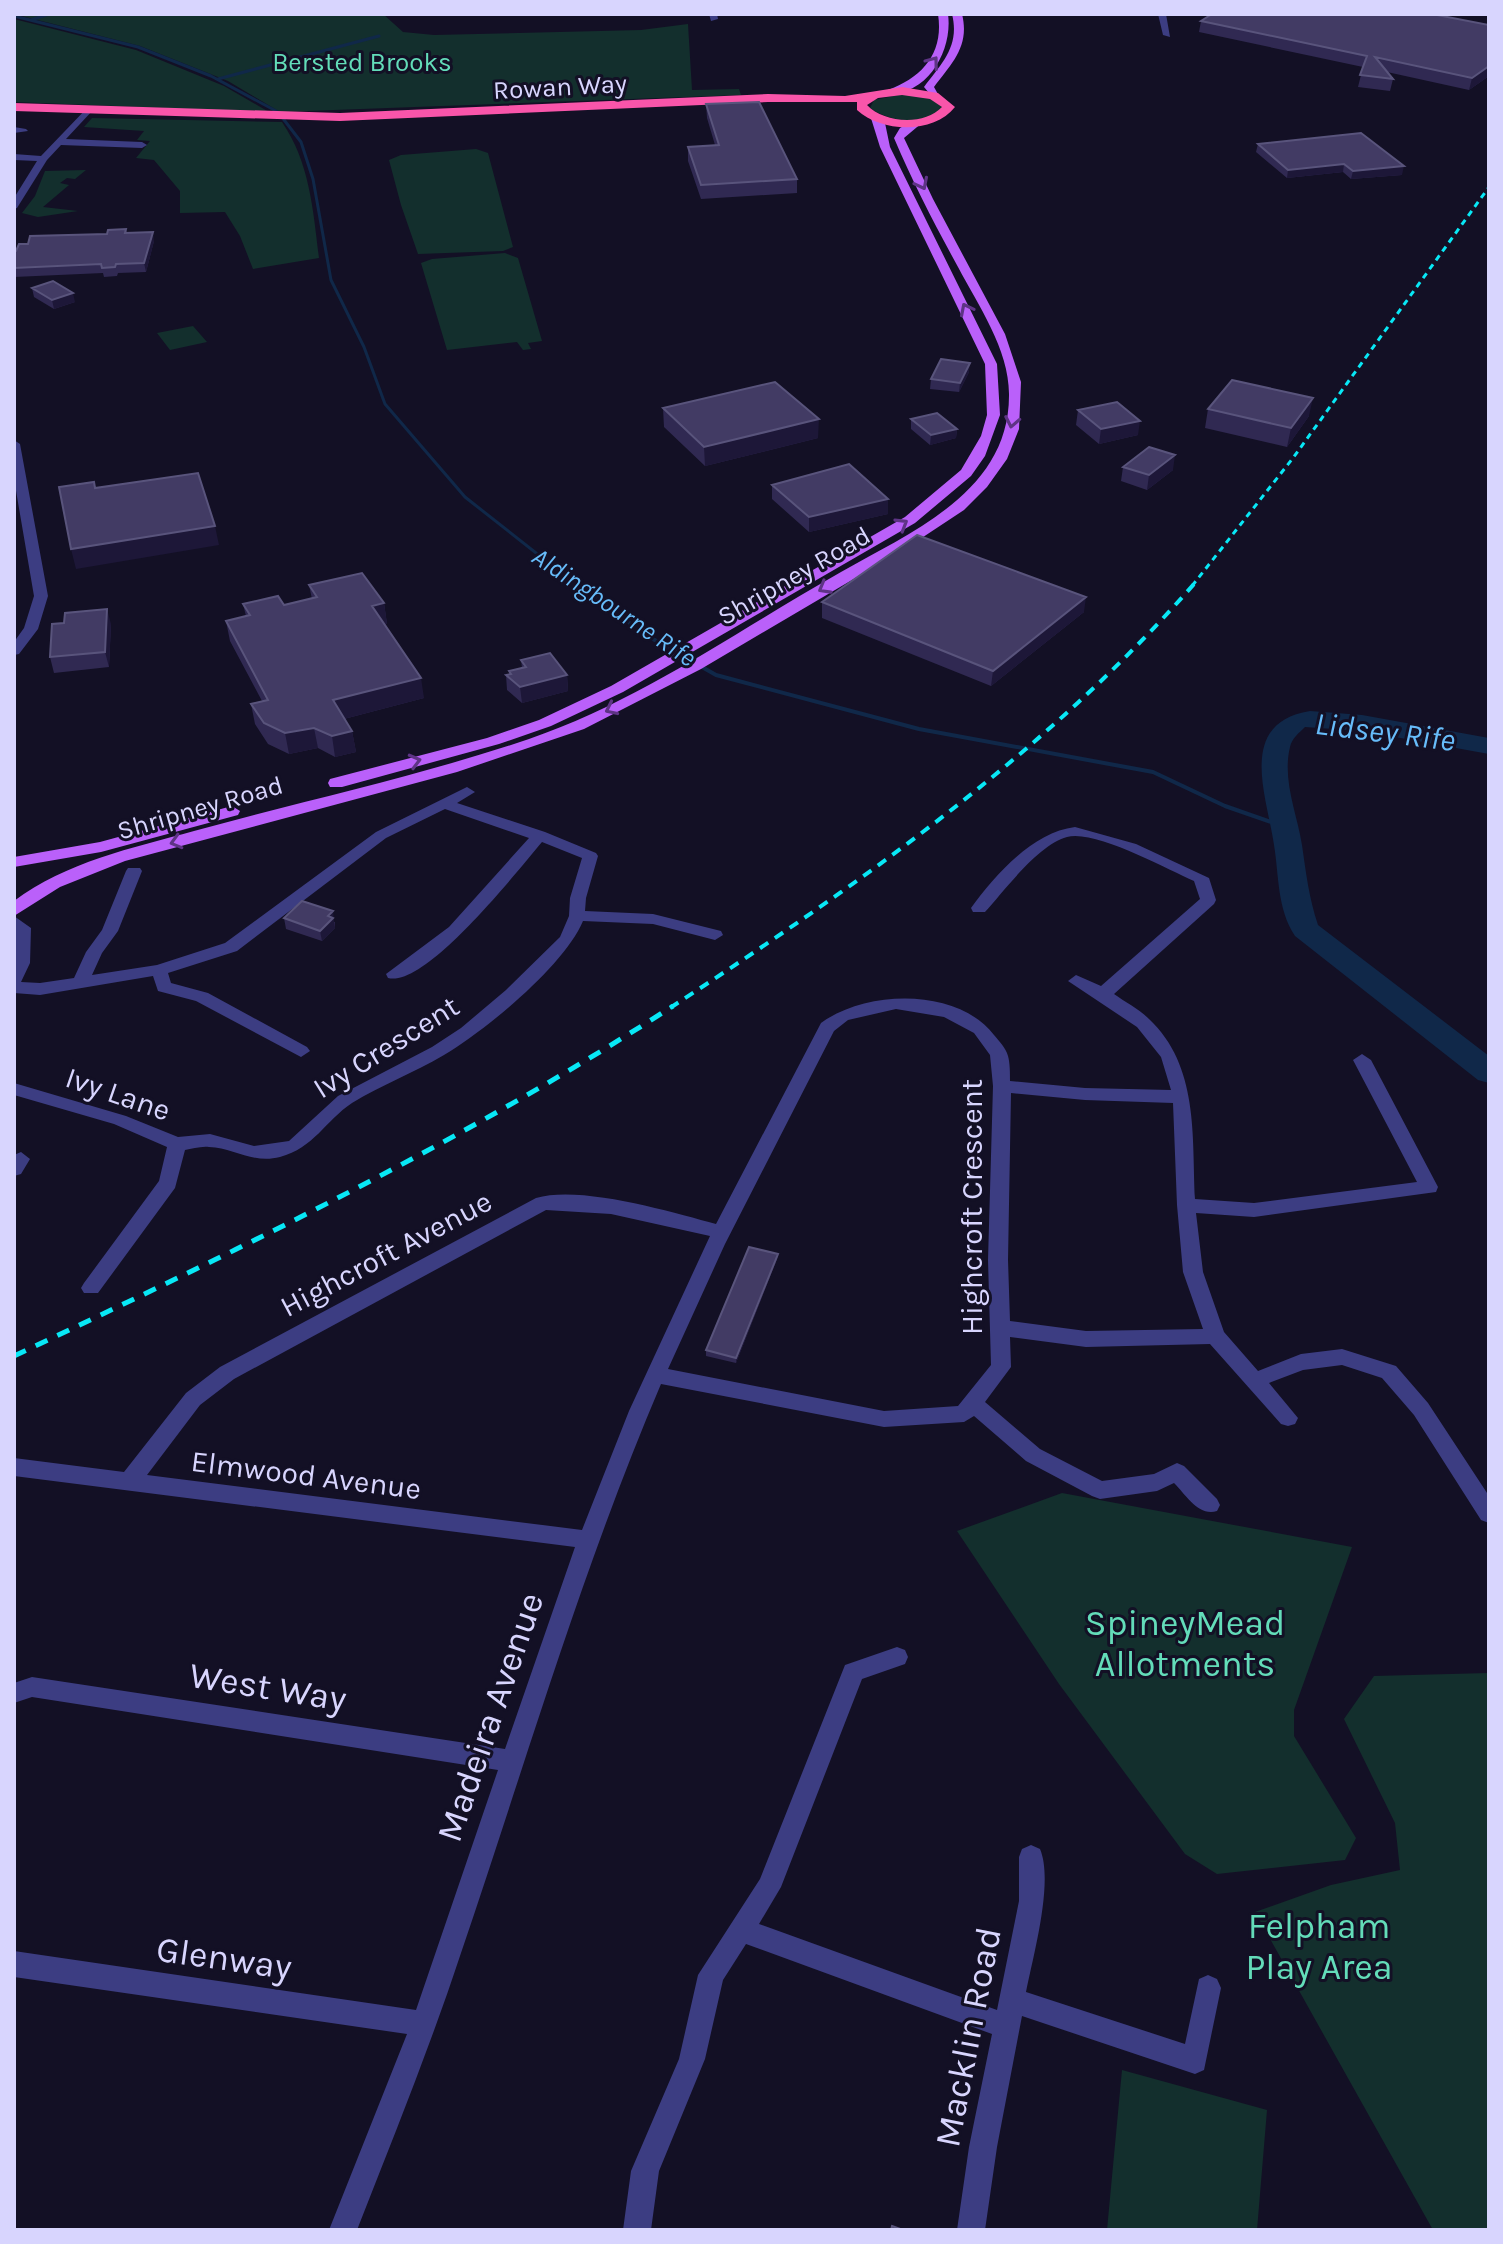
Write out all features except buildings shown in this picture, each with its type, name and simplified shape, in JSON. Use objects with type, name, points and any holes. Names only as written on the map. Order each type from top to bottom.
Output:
[{"type":"highway","name":"Rowan Way","points":[[14,107],[302,118],[432,115],[768,98],[821,100],[891,92],[934,96]]},
{"type":"highway","points":[[868,114],[861,105],[872,96]]},
{"type":"highway","points":[[918,122],[947,112],[947,103],[934,96]]},
{"type":"highway","name":"Rowan Way","points":[[821,100],[868,114],[918,122]]},
{"type":"main road","points":[[891,92],[912,84],[935,62],[946,37],[943,14]]},
{"type":"main road","points":[[934,96],[929,87],[954,57],[960,43],[961,29],[957,14]]},
{"type":"main road","name":"Shripney Road","points":[[14,862],[101,847],[493,741],[571,712],[915,517],[957,485],[974,463],[987,438],[995,395],[991,364],[885,147],[880,123],[868,114]]},
{"type":"main road","name":"Shripney Road","points":[[14,910],[53,882],[110,861],[538,741],[579,725],[680,673],[952,512],[985,483],[1007,444],[1016,398],[1014,375],[998,333],[899,138],[904,130],[918,122]]},
{"type":"street","points":[[1162,14],[1167,35]]},
{"type":"street","points":[[14,206],[43,159],[88,110]]},
{"type":"street","points":[[59,142],[142,145]]},
{"type":"street","points":[[98,155],[109,144]]},
{"type":"street","points":[[14,157],[43,159]]},
{"type":"street","points":[[14,444],[41,596],[31,629],[14,651]]},
{"type":"street","points":[[14,987],[40,989],[159,970],[231,947],[381,835],[467,792]]},
{"type":"street","points":[[394,974],[418,964],[453,931],[540,835],[445,804]]},
{"type":"street","points":[[979,908],[1042,845],[1063,832],[1091,832],[1201,878],[1208,900],[1103,994]]},
{"type":"street","name":"Ivy Crescent","points":[[177,1144],[210,1140],[254,1153],[276,1152],[295,1146],[344,1100],[438,1051],[467,1032],[558,950],[567,939],[577,916],[578,898],[590,856],[540,835]]},
{"type":"street","points":[[81,982],[94,952],[110,931],[134,871]]},
{"type":"street","points":[[577,916],[653,919],[715,935]]},
{"type":"street","points":[[14,921],[23,928],[22,963],[14,980]]},
{"type":"street","points":[[159,970],[164,987],[202,997],[301,1051]]},
{"type":"street","points":[[1076,981],[1103,994],[1143,1023],[1169,1055],[1182,1097],[1186,1205],[1193,1272],[1215,1336],[1288,1418]]},
{"type":"street","name":"Highcroft Crescent","points":[[721,1232],[827,1027],[842,1016],[896,1003],[949,1012],[980,1029],[999,1054],[1002,1086],[1001,1367],[973,1403]]},
{"type":"street","points":[[1186,1205],[1254,1210],[1429,1187],[1362,1060]]},
{"type":"street","points":[[1002,1086],[1085,1094],[1182,1097]]},
{"type":"street","name":"Ivy Lane","points":[[14,1089],[120,1120],[177,1144],[168,1183],[91,1288]]},
{"type":"street","name":"Highcroft Avenue","points":[[129,1482],[193,1399],[227,1373],[543,1203],[577,1201],[620,1208],[721,1232]]},
{"type":"street","name":"Madeira Avenue","points":[[343,2230],[424,2024],[511,1761],[616,1467],[721,1232]]},
{"type":"street","points":[[1000,1328],[1086,1339],[1215,1336]]},
{"type":"street","points":[[1254,1381],[1301,1362],[1342,1357],[1389,1372],[1421,1409],[1489,1514]]},
{"type":"street","points":[[657,1375],[884,1419],[964,1414],[973,1403],[1033,1455],[1100,1490],[1157,1482],[1177,1472],[1209,1505]]},
{"type":"street","name":"Elmwood Avenue","points":[[14,1467],[590,1540]]},
{"type":"street","points":[[637,2230],[645,2171],[692,2059],[711,1975],[769,1887],[853,1672],[897,1657]]},
{"type":"street","name":"West Way","points":[[14,1693],[32,1687],[511,1761]]},
{"type":"street","name":"Macklin Road","points":[[971,2230],[983,2147],[1031,1901],[1031,1857]]},
{"type":"street","points":[[741,1930],[1007,2027]]},
{"type":"street","name":"Glenway","points":[[14,1964],[424,2024]]},
{"type":"street","points":[[1012,2000],[1195,2061],[1208,1988]]},
{"type":"green space","name":"Bersted Brooks","points":[[14,14],[383,14],[403,32],[434,35],[641,30],[688,24],[692,90],[739,89],[741,95],[280,112],[228,81],[140,46]]},
{"type":"green space","points":[[14,19],[136,50],[224,86],[269,112],[14,102]]},
{"type":"green space","points":[[904,94],[935,100],[943,108],[927,118],[907,120],[887,117],[870,108],[874,100]]},
{"type":"green space","points":[[92,118],[282,122],[304,170],[319,258],[253,269],[240,236],[225,212],[180,213],[180,191],[154,160],[136,158],[150,141],[137,140],[144,131],[84,127]]},
{"type":"green space","points":[[476,149],[488,153],[513,247],[503,251],[418,254],[389,160],[401,155]]},
{"type":"green space","points":[[86,170],[75,179],[67,178],[60,183],[69,185],[43,207],[78,211],[38,217],[22,213],[35,196],[45,171]]},
{"type":"green space","points":[[505,253],[518,258],[542,341],[528,343],[531,349],[523,350],[517,342],[447,350],[421,263],[432,259]]},
{"type":"green space","points":[[193,326],[207,342],[170,350],[157,333]]},
{"type":"green space","name":"SpineyMead Allotments","points":[[1062,1493],[1352,1547],[1294,1710],[1294,1736],[1356,1838],[1345,1860],[1217,1874],[1185,1854],[1059,1684],[957,1531]]},
{"type":"green space","name":"Felpham Play Area","points":[[1489,1673],[1489,2230],[1433,2230],[1255,1912],[1331,1885],[1400,1870],[1395,1823],[1344,1719],[1374,1676]]},
{"type":"green space","points":[[1122,2070],[1267,2110],[1257,2230],[1107,2230]]},
{"type":"waterway","points":[[31,20],[49,14]]},
{"type":"waterway","name":"Aldingbourne Rife","points":[[14,16],[138,47],[211,76],[278,112],[301,142],[313,179],[331,280],[364,347],[385,404],[465,497],[578,586]]},
{"type":"waterway","points":[[218,79],[379,36]]},
{"type":"waterway","name":"Aldingbourne Rife","points":[[576,584],[646,635],[716,675],[919,729],[1153,772],[1225,806],[1282,826]]},
{"type":"waterway","name":"Aldingbourne Rife","points":[[1489,746],[1362,723],[1297,721],[1280,737],[1276,749],[1275,783],[1288,844],[1293,892],[1305,929],[1489,1072]]},
{"type":"railway","points":[[1192,586],[1293,458],[1489,187]]},
{"type":"railway","points":[[673,1006],[810,914],[947,814],[1076,705],[1194,584]]},
{"type":"railway","points":[[14,1356],[350,1192],[514,1103],[673,1006]]},
{"type":"water label","name":"Lidsey Rife","points":[[1385,732]]}]
